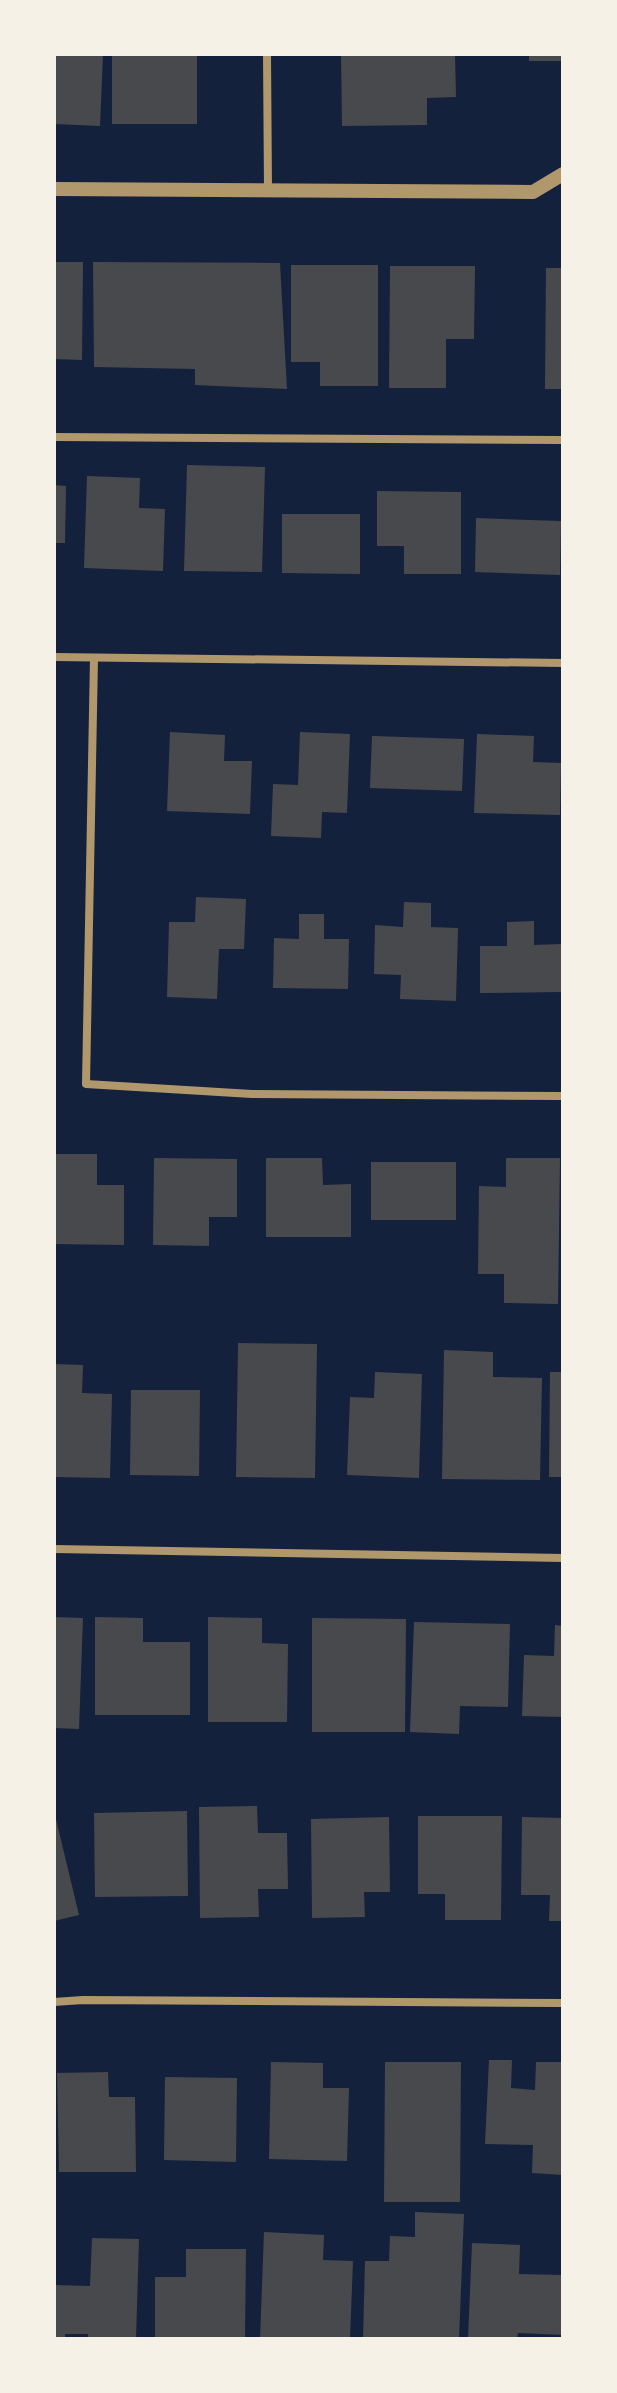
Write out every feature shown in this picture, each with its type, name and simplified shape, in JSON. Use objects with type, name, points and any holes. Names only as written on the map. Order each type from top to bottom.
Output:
[{"type":"street","points":[[267,54],[268,190]]},
{"type":"street","points":[[54,189],[533,192],[563,174]]},
{"type":"street","points":[[54,437],[563,440]]},
{"type":"street","points":[[54,657],[563,663]]},
{"type":"street","points":[[94,658],[86,1084],[252,1094],[563,1096]]},
{"type":"street","points":[[54,1549],[563,1558]]},
{"type":"street","points":[[54,2002],[563,2003]]},
{"type":"building","points":[[54,54],[103,54],[100,126],[54,124]]},
{"type":"building","points":[[112,54],[197,54],[197,124],[112,124]]},
{"type":"building","points":[[341,54],[455,54],[456,97],[427,98],[427,125],[342,126]]},
{"type":"building","points":[[529,54],[563,54],[563,61],[529,61]]},
{"type":"building","points":[[54,262],[83,262],[82,360],[54,359]]},
{"type":"building","points":[[93,262],[280,263],[287,389],[195,385],[195,369],[94,367]]},
{"type":"building","points":[[291,265],[378,265],[378,386],[320,386],[320,362],[291,362]]},
{"type":"building","points":[[390,266],[475,266],[474,339],[446,339],[446,388],[389,388]]},
{"type":"building","points":[[546,268],[563,268],[563,389],[545,389]]},
{"type":"building","points":[[187,465],[265,467],[262,572],[184,571]]},
{"type":"building","points":[[87,476],[140,478],[139,508],[165,509],[163,571],[84,568]]},
{"type":"building","points":[[54,485],[66,486],[65,543],[54,543]]},
{"type":"building","points":[[377,491],[461,492],[461,574],[404,574],[404,546],[377,546]]},
{"type":"building","points":[[282,514],[360,514],[360,574],[282,573]]},
{"type":"building","points":[[476,518],[561,521],[560,575],[475,572]]},
{"type":"building","points":[[170,732],[225,735],[224,761],[252,761],[250,814],[167,811]]},
{"type":"building","points":[[300,732],[350,734],[347,813],[322,812],[321,838],[271,836],[273,784],[298,785]]},
{"type":"building","points":[[477,734],[534,736],[533,762],[561,763],[560,815],[474,813]]},
{"type":"building","points":[[372,736],[464,739],[462,791],[370,788]]},
{"type":"building","points":[[196,897],[246,899],[244,949],[219,949],[217,999],[167,997],[169,922],[195,922]]},
{"type":"building","points":[[404,902],[431,903],[431,927],[458,928],[456,1001],[400,999],[401,975],[374,974],[375,925],[403,927]]},
{"type":"building","points":[[299,914],[324,914],[324,939],[349,939],[348,989],[273,988],[274,938],[299,939]]},
{"type":"building","points":[[534,921],[534,945],[561,944],[561,992],[480,993],[480,946],[507,946],[507,922]]},
{"type":"building","points":[[54,1154],[97,1154],[97,1185],[124,1185],[124,1245],[54,1244]]},
{"type":"building","points":[[154,1158],[237,1159],[237,1217],[209,1217],[209,1246],[153,1245]]},
{"type":"building","points":[[266,1158],[322,1158],[323,1185],[351,1184],[351,1237],[266,1237]]},
{"type":"building","points":[[506,1158],[560,1158],[558,1304],[504,1303],[504,1274],[478,1274],[479,1186],[506,1187]]},
{"type":"building","points":[[371,1162],[456,1162],[456,1220],[371,1220]]},
{"type":"building","points":[[238,1343],[317,1344],[315,1478],[236,1477]]},
{"type":"building","points":[[444,1350],[493,1352],[493,1377],[542,1378],[540,1480],[442,1479]]},
{"type":"building","points":[[54,1364],[83,1365],[82,1393],[112,1394],[110,1478],[54,1477]]},
{"type":"building","points":[[375,1372],[422,1374],[419,1478],[347,1475],[350,1397],[374,1398]]},
{"type":"building","points":[[550,1372],[563,1372],[563,1477],[549,1477]]},
{"type":"building","points":[[131,1390],[200,1390],[199,1476],[130,1475]]},
{"type":"building","points":[[54,1617],[83,1618],[79,1729],[54,1728]]},
{"type":"building","points":[[95,1617],[143,1618],[143,1642],[190,1642],[190,1715],[95,1715]]},
{"type":"building","points":[[208,1617],[262,1618],[262,1643],[288,1644],[287,1722],[208,1722]]},
{"type":"building","points":[[312,1618],[406,1619],[405,1732],[312,1732]]},
{"type":"building","points":[[414,1622],[510,1624],[508,1707],[460,1706],[459,1734],[410,1732]]},
{"type":"building","points":[[555,1625],[563,1626],[563,1717],[522,1716],[524,1655],[554,1656]]},
{"type":"building","points":[[257,1806],[258,1833],[287,1833],[288,1889],[258,1889],[259,1917],[200,1918],[199,1807]]},
{"type":"building","points":[[187,1811],[188,1896],[95,1897],[94,1813]]},
{"type":"building","points":[[54,1816],[79,1915],[54,1921]]},
{"type":"building","points":[[418,1816],[502,1816],[501,1920],[445,1920],[445,1894],[418,1894]]},
{"type":"building","points":[[389,1817],[390,1892],[364,1892],[365,1917],[312,1918],[311,1819]]},
{"type":"building","points":[[522,1817],[563,1818],[563,1921],[549,1921],[550,1895],[521,1895]]},
{"type":"building","points":[[489,2060],[512,2060],[511,2088],[535,2090],[536,2062],[563,2062],[563,2175],[532,2173],[533,2145],[485,2144]]},
{"type":"building","points":[[271,2062],[323,2063],[323,2088],[349,2088],[347,2161],[269,2159]]},
{"type":"building","points":[[385,2062],[461,2062],[460,2202],[384,2202]]},
{"type":"building","points":[[108,2072],[109,2097],[135,2097],[136,2172],[59,2172],[57,2073]]},
{"type":"building","points":[[165,2077],[237,2078],[236,2162],[164,2160]]},
{"type":"building","points":[[415,2212],[464,2214],[459,2339],[363,2339],[365,2261],[389,2261],[390,2236],[415,2237]]},
{"type":"building","points":[[264,2232],[324,2235],[323,2260],[353,2261],[350,2339],[260,2339]]},
{"type":"building","points":[[92,2238],[139,2239],[136,2339],[88,2339],[88,2334],[65,2334],[65,2339],[54,2339],[54,2285],[90,2286]]},
{"type":"building","points":[[472,2243],[520,2245],[519,2274],[563,2275],[563,2335],[518,2333],[517,2339],[468,2339]]},
{"type":"building","points":[[186,2249],[246,2249],[245,2339],[155,2339],[155,2277],[186,2277]]}]
